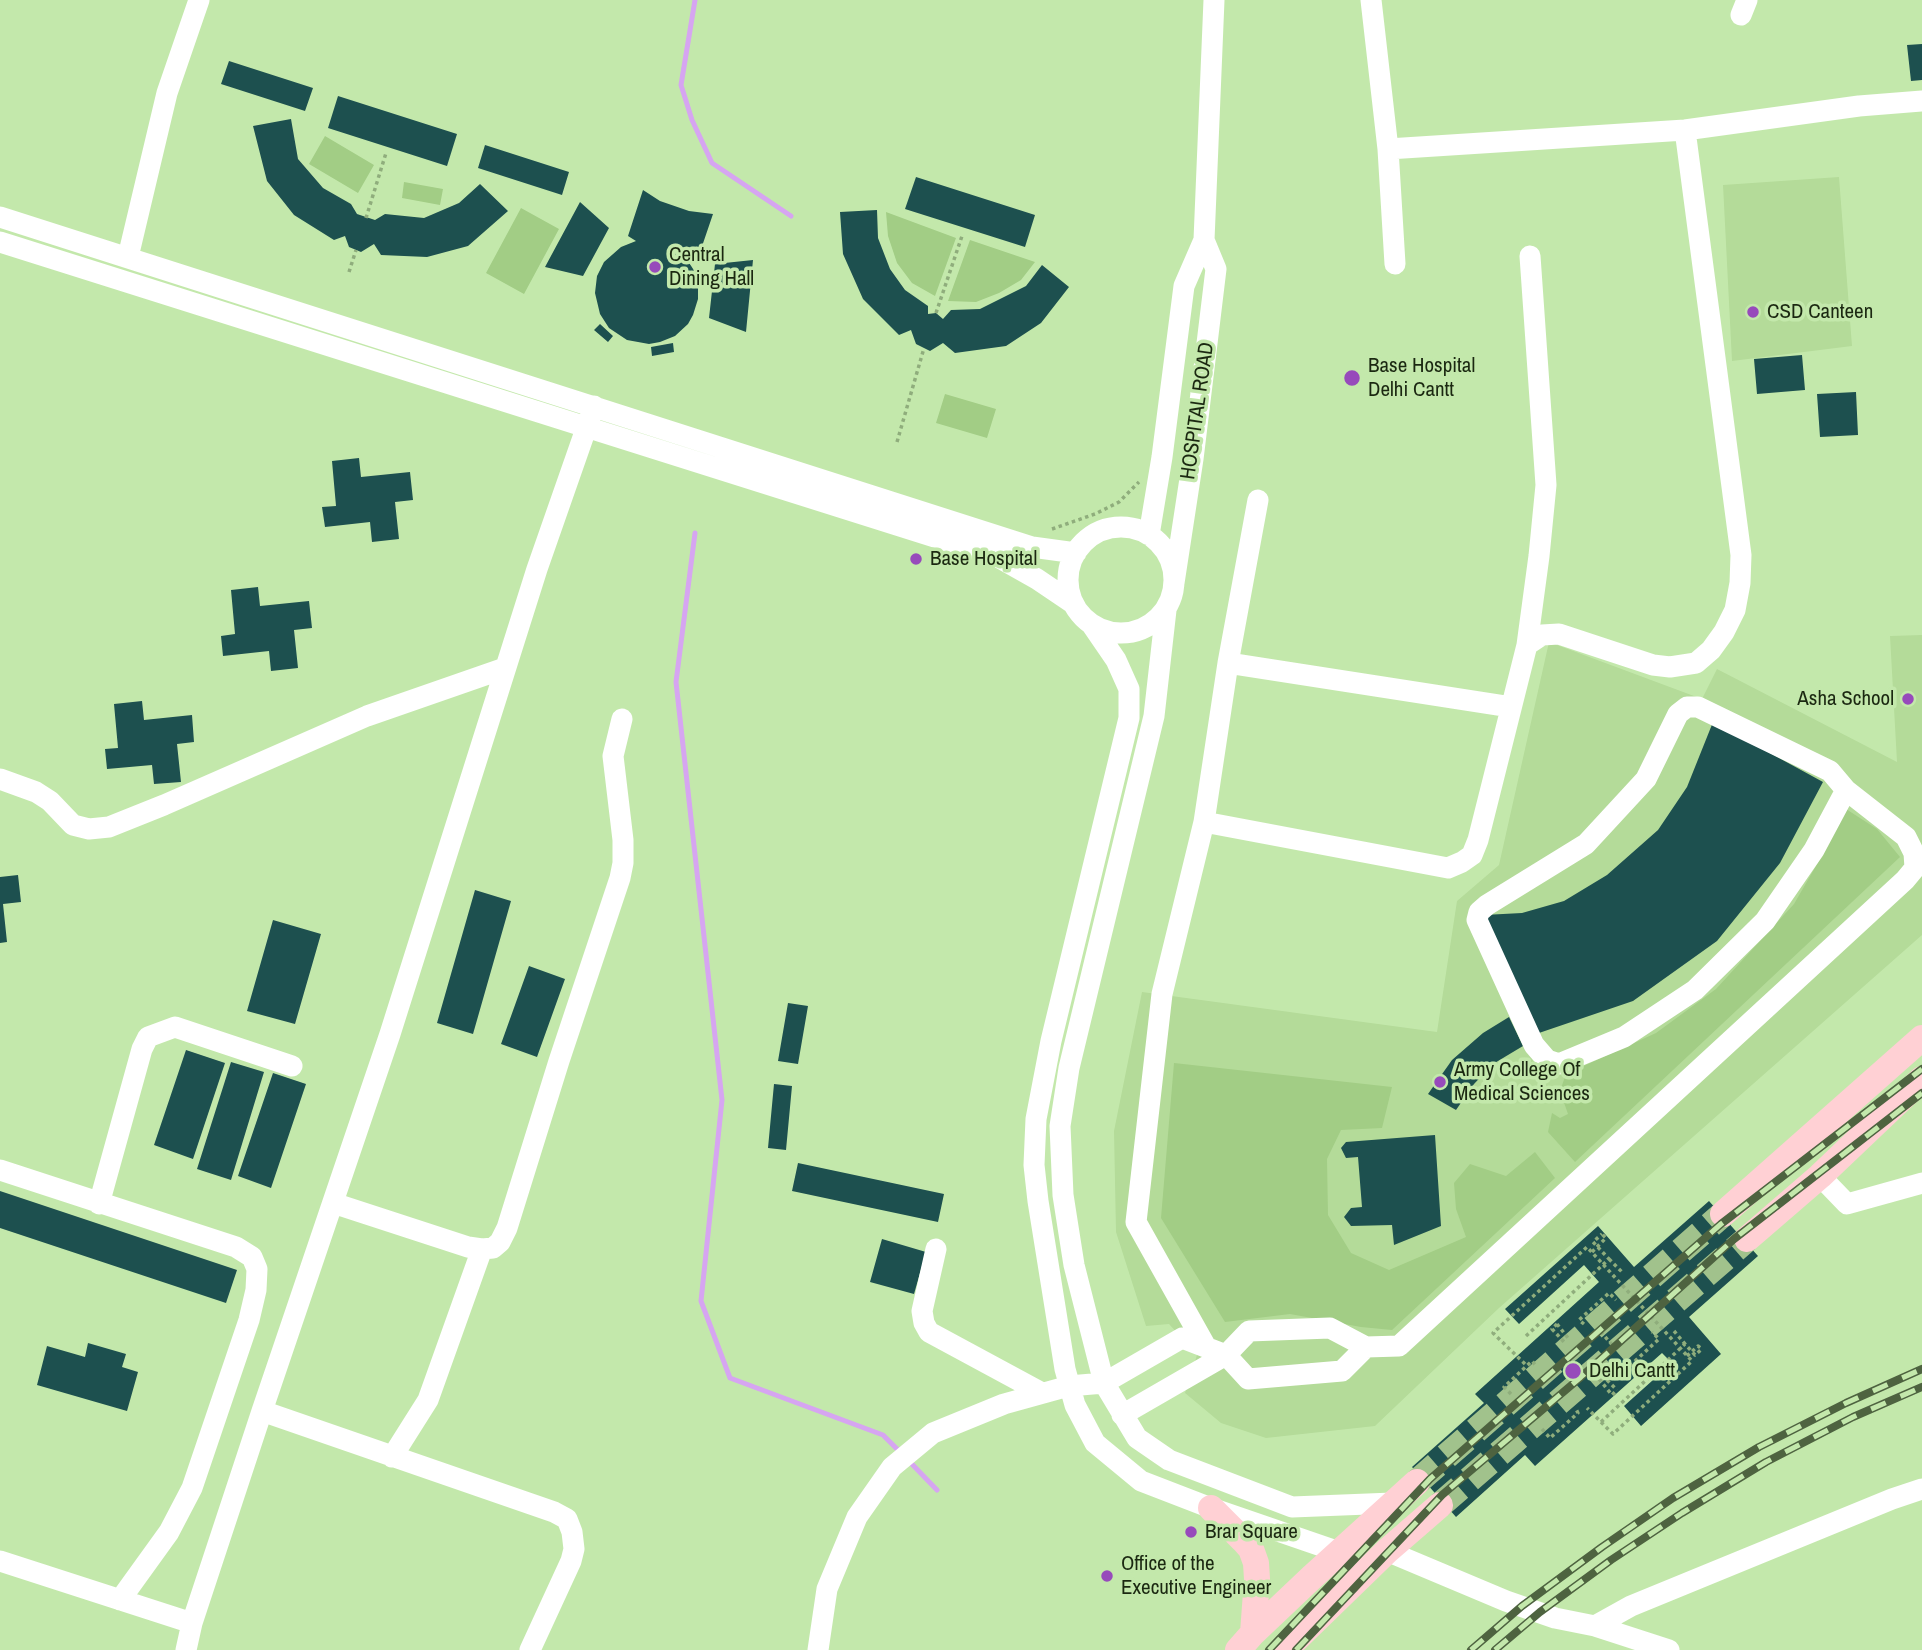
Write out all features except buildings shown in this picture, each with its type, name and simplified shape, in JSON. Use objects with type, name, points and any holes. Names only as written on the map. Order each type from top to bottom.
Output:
[{"type":"main road","points":[[1723,1214],[1922,1038]]},
{"type":"main road","points":[[1747,1239],[1820,1176],[1922,1079]]},
{"type":"main road","points":[[1246,1641],[1417,1482]]},
{"type":"main road","points":[[1285,1650],[1387,1551],[1440,1506]]},
{"type":"main road","points":[[1211,1508],[1251,1549],[1256,1563],[1257,1579],[1246,1641]]},
{"type":"street","points":[[128,257],[167,93],[199,0]]},
{"type":"street","name":"HOSPITAL ROAD","points":[[1149,535],[1163,457],[1184,286],[1204,240],[1214,0]]},
{"type":"street","points":[[1371,0],[1388,149],[1395,264]]},
{"type":"street","points":[[1388,149],[1685,130],[1859,106],[1922,102]]},
{"type":"street","points":[[1527,645],[1542,635],[1559,634],[1653,665],[1670,667],[1696,663],[1711,650],[1735,610],[1741,555],[1685,130]]},
{"type":"street","points":[[0,217],[1032,547],[1076,553]]},
{"type":"street","name":"HOSPITAL ROAD","points":[[1174,583],[1216,269],[1204,240]]},
{"type":"street","points":[[0,242],[998,557],[1074,604]]},
{"type":"street","points":[[1204,822],[1448,868],[1472,855],[1527,645],[1546,485],[1530,256]]},
{"type":"street","points":[[186,1650],[192,1623],[262,1411],[390,1034],[537,569],[594,406]]},
{"type":"street","points":[[1258,500],[1228,663],[1204,822],[1163,995],[1136,1222],[1216,1351],[1248,1379],[1342,1371],[1366,1347]]},
{"type":"street","points":[[1092,625],[1105,631],[1132,632],[1145,628],[1166,610],[1172,597],[1173,569],[1161,544],[1149,535],[1128,528],[1107,529],[1094,534],[1076,553],[1070,565],[1068,579],[1074,604],[1116,660],[1129,690],[1129,718],[1051,1041],[1037,1119],[1034,1165],[1050,1284],[1069,1386],[1075,1405],[1095,1443],[1141,1481],[1339,1552]]},
{"type":"street","points":[[1166,610],[1154,716],[1069,1068],[1060,1126],[1063,1195],[1074,1265],[1104,1382],[1137,1438],[1169,1460],[1292,1507],[1393,1503]]},
{"type":"street","points":[[1228,663],[1511,707]]},
{"type":"street","points":[[0,779],[36,792],[50,801],[73,825],[89,829],[109,827],[367,716],[505,668]]},
{"type":"street","points":[[1122,1415],[1248,1331],[1330,1328],[1366,1347],[1399,1346],[1915,868],[1914,853],[1906,837],[1846,790],[1830,771],[1698,707],[1687,707],[1678,714],[1646,779],[1586,844],[1479,912],[1477,920],[1534,1045],[1547,1060],[1559,1064],[1624,1037],[1695,990],[1765,921],[1814,849],[1846,790]]},
{"type":"street","points":[[333,1203],[468,1247],[493,1248],[500,1242],[507,1228],[620,878],[623,840],[613,756],[622,719]]},
{"type":"street","points":[[99,1204],[142,1049],[148,1037],[175,1027],[292,1066]]},
{"type":"street","points":[[0,1170],[236,1247],[252,1257],[257,1269],[256,1290],[249,1320],[192,1488],[169,1532],[120,1600]]},
{"type":"street","points":[[1820,1176],[1847,1204],[1922,1183]]},
{"type":"street","points":[[392,1457],[428,1400],[482,1249]]},
{"type":"street","points":[[936,1249],[922,1311],[929,1332],[1042,1393]]},
{"type":"street","points":[[818,1650],[827,1589],[857,1517],[892,1467],[933,1433],[1004,1404],[1069,1386],[1104,1382],[1182,1338],[1216,1351]]},
{"type":"street","points":[[262,1411],[554,1512],[567,1519],[574,1549],[571,1561],[530,1650]]},
{"type":"street","points":[[1595,1626],[1643,1600],[1922,1489]]},
{"type":"street","points":[[1387,1551],[1506,1601],[1555,1618],[1595,1626],[1655,1648]]},
{"type":"street","points":[[0,1561],[192,1623]]},
{"type":"path","points":[[366,218],[386,153]]},
{"type":"path","points":[[936,313],[962,236]]},
{"type":"path","points":[[349,272],[356,250]]},
{"type":"path","points":[[897,442],[924,348]]},
{"type":"path","points":[[1592,1252],[1599,1245],[1606,1238],[1602,1234],[1593,1242],[1601,1251],[1622,1272]]},
{"type":"path","points":[[1525,1363],[1493,1333],[1587,1247],[1692,1361],[1613,1434],[1587,1408]]},
{"type":"path","points":[[1527,1336],[1609,1259]]},
{"type":"path","points":[[1584,1324],[1579,1320],[1609,1293],[1616,1300]]},
{"type":"path","points":[[1634,1298],[1600,1331],[1615,1348],[1650,1315]]},
{"type":"path","points":[[1566,1344],[1552,1329],[1557,1324],[1568,1338]]},
{"type":"path","points":[[1674,1331],[1685,1345],[1690,1350],[1695,1355],[1702,1349],[1698,1346],[1693,1351],[1687,1356]]},
{"type":"path","points":[[1620,1368],[1623,1372],[1658,1339],[1652,1332]]},
{"type":"path","points":[[1601,1422],[1685,1345]]},
{"type":"path","points":[[1511,1394],[1504,1387],[1532,1360],[1537,1367]]},
{"type":"path","points":[[1598,1379],[1612,1395],[1617,1390],[1607,1380]]},
{"type":"path","points":[[1542,1429],[1550,1438],[1578,1413],[1576,1409]]},
{"type":"shaded area","points":[[325,136],[374,165],[358,193],[309,164]]},
{"type":"shaded area","points":[[1839,177],[1852,346],[1732,361],[1723,185]]},
{"type":"shaded area","points":[[404,182],[443,189],[440,205],[402,198]]},
{"type":"shaded area","points":[[521,208],[559,229],[524,294],[486,273]]},
{"type":"shaded area","points":[[886,212],[956,238],[935,296],[912,283],[897,263],[888,236]]},
{"type":"shaded area","points":[[970,240],[1035,262],[1021,280],[999,293],[976,302],[948,301]]},
{"type":"shaded area","points":[[945,394],[996,409],[987,438],[936,423]]},
{"type":"shaded area","name":"Army College Of Medical Sciences","points":[[1922,635],[1922,935],[1499,1308],[1375,1426],[1266,1438],[1221,1423],[1185,1393],[1197,1355],[1169,1324],[1146,1326],[1116,1232],[1114,1131],[1142,992],[1437,1032],[1457,901],[1499,865],[1549,642],[1702,699],[1717,669],[1897,762],[1890,636]]},
{"type":"shaded area","points":[[1846,809],[1877,829],[1900,857],[1575,1162],[1548,1132],[1552,1113],[1560,1118],[1568,1114],[1560,1091],[1566,1074],[1656,1033],[1716,989],[1794,904]]},
{"type":"shaded area","points":[[1174,1063],[1392,1087],[1382,1128],[1341,1130],[1327,1159],[1328,1215],[1351,1253],[1389,1270],[1466,1237],[1456,1209],[1454,1183],[1470,1164],[1506,1176],[1535,1152],[1555,1178],[1392,1330],[1290,1314],[1225,1322],[1161,1218]]},
{"type":"waterway","points":[[695,0],[681,85],[692,120],[712,163],[791,216]]},
{"type":"waterway","points":[[695,533],[676,682],[722,1100],[701,1301],[730,1378],[883,1435],[901,1453]]},
{"type":"waterway","points":[[908,1460],[937,1490]]},
{"type":"tunnel","points":[[1417,1482],[1723,1214]]},
{"type":"tunnel","points":[[1440,1505],[1747,1239]]},
{"type":"railway","points":[[1269,1650],[1430,1479],[1721,1224],[1922,1069]]},
{"type":"railway","points":[[1296,1650],[1442,1495],[1581,1377],[1734,1239],[1922,1093]]},
{"type":"railway","points":[[1471,1650],[1522,1606],[1673,1498],[1759,1447],[1846,1403],[1922,1369]]},
{"type":"railway","points":[[1495,1650],[1540,1612],[1682,1513],[1766,1462],[1853,1417],[1922,1387]]},
{"type":"place","name":"Central Dining Hall","points":[[655,267]]},
{"type":"place","name":"CSD Canteen","points":[[1753,312]]},
{"type":"place","name":"Base Hospital Delhi Cantt","points":[[1352,378]]},
{"type":"place","name":"Base Hospital","points":[[916,559]]},
{"type":"place","name":"Asha School","points":[[1908,699]]},
{"type":"place","name":"Army College Of Medical Sciences","points":[[1440,1082]]},
{"type":"place","name":"Delhi Cantt","points":[[1573,1371]]},
{"type":"place","name":"Brar Square","points":[[1191,1532]]},
{"type":"place","name":"Office of the Executive Engineer","points":[[1107,1576]]}]
